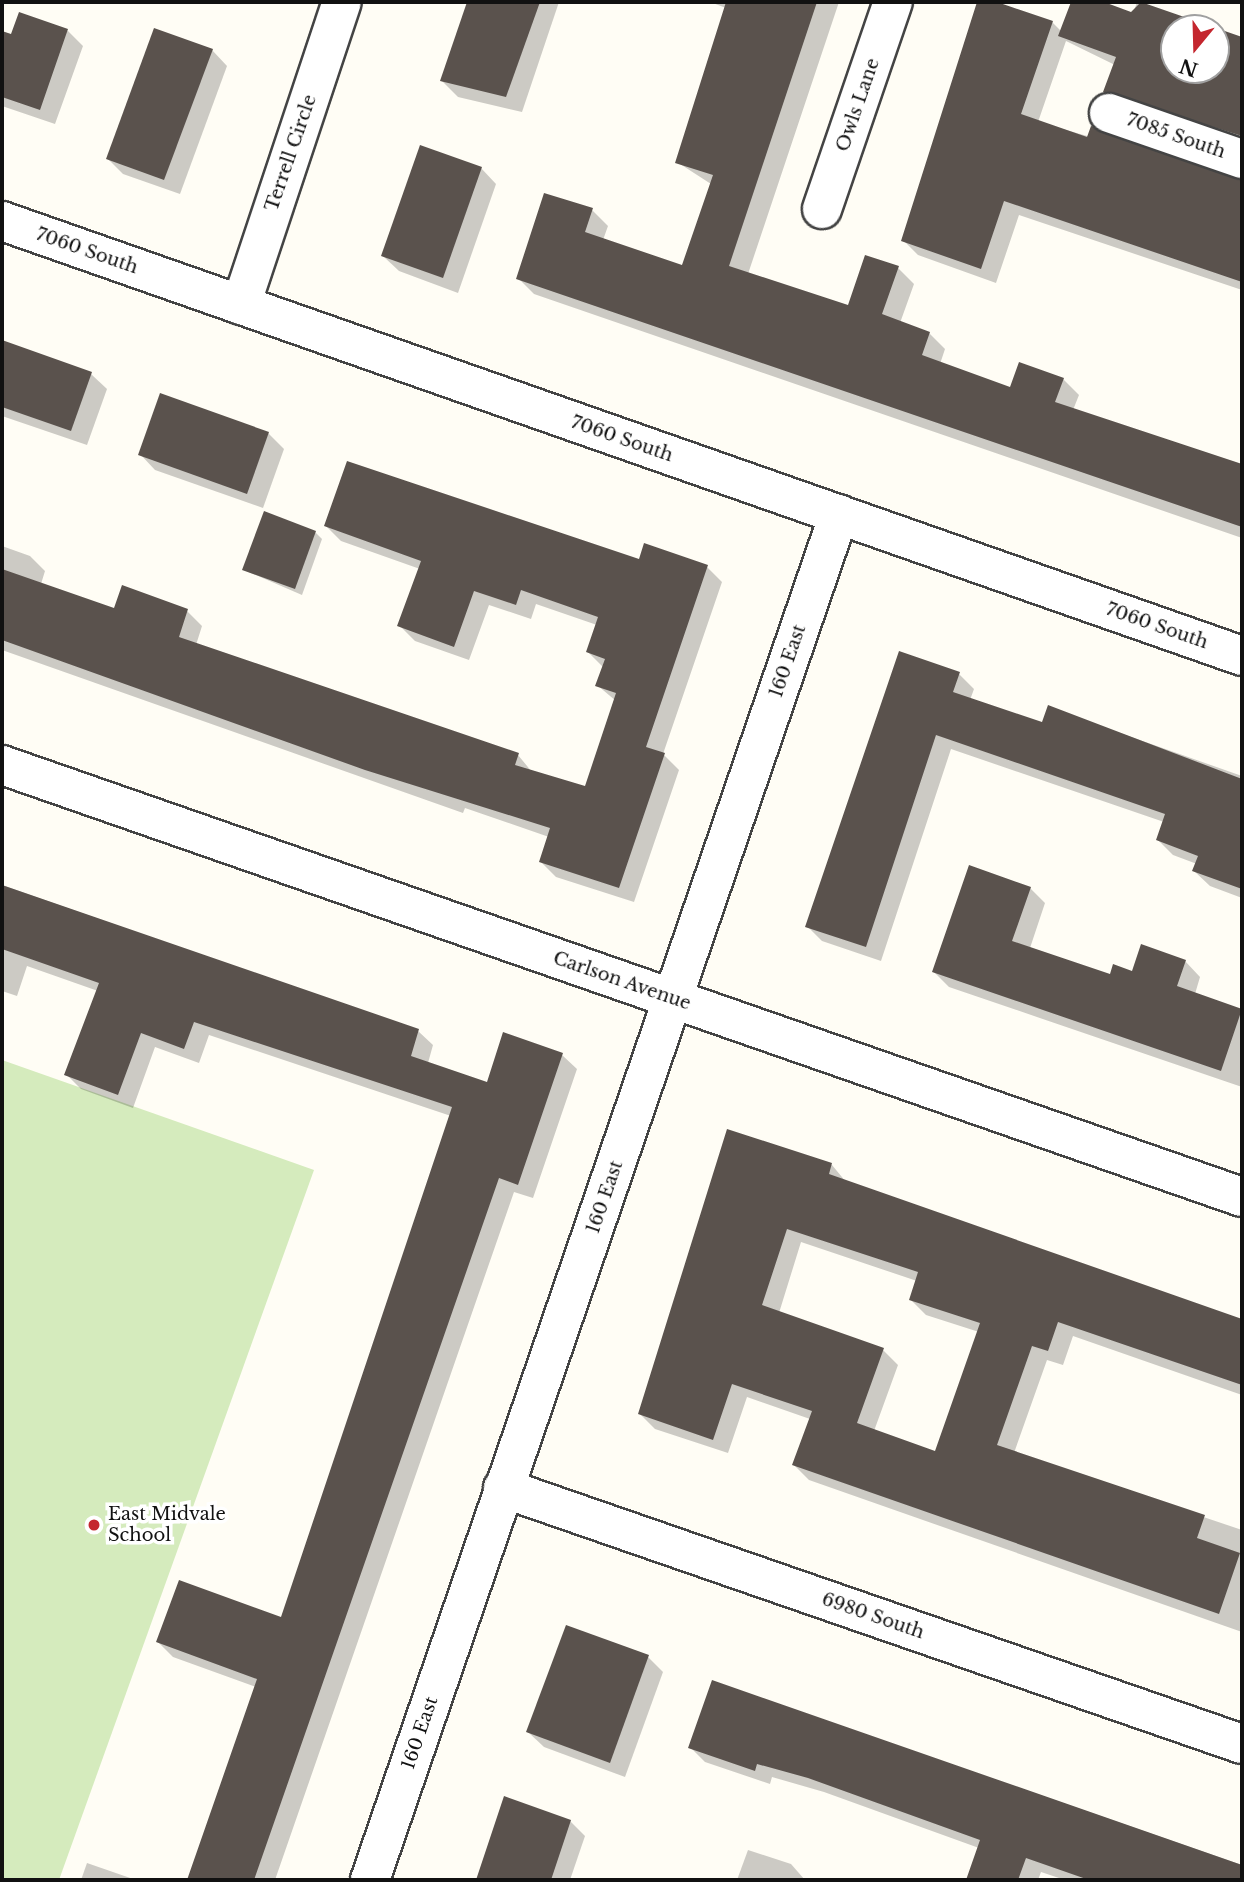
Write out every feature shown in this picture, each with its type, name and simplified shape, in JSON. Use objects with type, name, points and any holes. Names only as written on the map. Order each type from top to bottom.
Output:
[{"type":"street","name":"Terrell Circle","points":[[241,305],[342,2]]},
{"type":"street","name":"Owls Lane","points":[[822,209],[893,2]]},
{"type":"street","name":"7085 South","points":[[1109,113],[1242,159]]},
{"type":"street","name":"7060 South","points":[[2,221],[1242,656]]},
{"type":"street","name":"160 East","points":[[370,1880],[839,514]]},
{"type":"street","name":"Carlson Avenue","points":[[2,765],[1242,1197]]},
{"type":"street","name":"6980 South","points":[[503,1488],[1242,1744]]},
{"type":"green space","name":"East Midvale School","points":[[2,1060],[314,1170],[59,1880],[2,1880]]},
{"type":"building","points":[[467,2],[540,2],[506,97],[440,81]]},
{"type":"building","points":[[726,2],[817,2],[729,266],[848,305],[865,255],[899,266],[882,314],[930,332],[922,355],[1010,387],[1019,362],[1064,378],[1055,402],[1242,464],[1242,527],[516,279],[544,193],[593,208],[585,232],[682,265],[713,175],[675,163]]},
{"type":"building","points":[[977,2],[997,2],[1053,21],[1021,114],[1087,137],[1091,126],[1242,180],[1242,282],[1004,201],[981,269],[901,241]]},
{"type":"building","points":[[1071,2],[1104,2],[1131,12],[1141,2],[1176,14],[1160,14],[1160,84],[1230,84],[1230,33],[1242,37],[1242,136],[1103,92],[1116,57],[1058,36]]},
{"type":"building","points":[[19,12],[68,29],[40,110],[2,97],[2,31],[11,34]]},
{"type":"building","points":[[154,28],[213,49],[164,180],[106,159]]},
{"type":"building","points":[[420,145],[482,167],[443,278],[381,256]]},
{"type":"building","points":[[2,340],[92,372],[71,431],[2,407]]},
{"type":"building","points":[[160,393],[269,432],[247,494],[138,455]]},
{"type":"building","points":[[347,461],[639,559],[644,543],[708,565],[646,747],[665,753],[619,888],[539,862],[550,828],[365,770],[2,640],[2,569],[114,608],[122,585],[188,609],[179,637],[519,753],[515,765],[585,786],[616,693],[595,686],[605,659],[586,652],[598,617],[521,590],[516,605],[474,591],[454,647],[397,626],[421,561],[324,526]]},
{"type":"building","points":[[264,511],[316,531],[295,589],[242,570]]},
{"type":"building","points":[[899,651],[960,672],[953,692],[1042,722],[1048,705],[1242,779],[1242,889],[1192,871],[1198,856],[1156,840],[1165,814],[936,735],[866,947],[805,927]]},
{"type":"building","points":[[969,865],[1031,887],[1012,941],[1110,974],[1113,964],[1132,971],[1141,944],[1186,960],[1177,986],[1242,1009],[1221,1071],[932,972]]},
{"type":"building","points":[[2,885],[419,1029],[411,1056],[487,1082],[503,1032],[563,1053],[518,1185],[499,1178],[254,1880],[187,1880],[257,1679],[156,1642],[179,1580],[281,1617],[452,1107],[194,1022],[184,1049],[141,1033],[118,1095],[64,1075],[99,983],[2,949]]},
{"type":"building","points":[[727,1129],[832,1163],[829,1174],[1242,1319],[1242,1385],[1058,1322],[1048,1351],[1032,1346],[997,1445],[1205,1515],[1197,1538],[1240,1553],[1219,1614],[792,1465],[812,1411],[732,1384],[713,1440],[638,1414]],"holes":[[[787,1229],[918,1272],[909,1300],[980,1323],[935,1451],[857,1423],[884,1348],[762,1305]]]},
{"type":"building","points":[[566,1625],[649,1655],[610,1763],[526,1732]]},
{"type":"building","points":[[712,1680],[1242,1865],[1242,1880],[1089,1880],[1026,1858],[1018,1880],[966,1880],[980,1840],[808,1778],[757,1764],[755,1771],[688,1748]]},
{"type":"building","points":[[504,1796],[571,1820],[551,1880],[476,1880]]},
{"type":"place","name":"East Midvale School","points":[[94,1525]]}]
